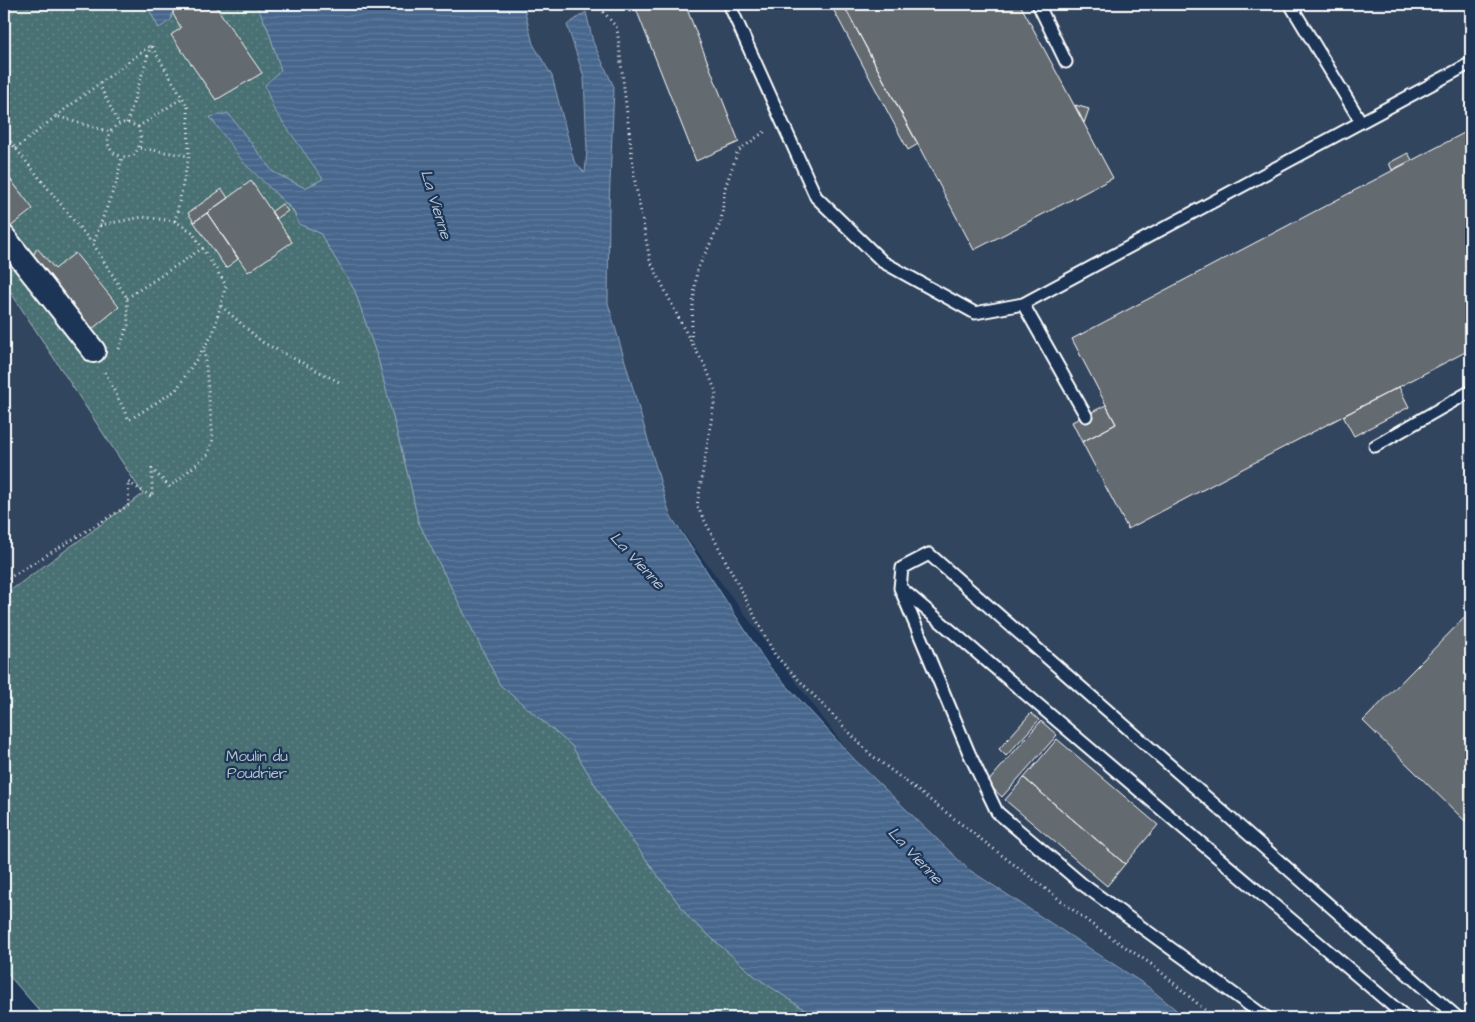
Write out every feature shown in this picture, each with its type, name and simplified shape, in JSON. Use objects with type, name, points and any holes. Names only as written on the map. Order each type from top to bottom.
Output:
[{"type":"street","points":[[4,237],[94,351]]},
{"type":"lane","points":[[729,4],[816,196],[883,262],[975,313],[1023,304],[1471,63]]},
{"type":"lane","points":[[1038,4],[1066,62]]},
{"type":"lane","points":[[1290,4],[1361,122]]},
{"type":"lane","points":[[1023,304],[1086,416]]},
{"type":"lane","points":[[1375,446],[1471,391]]},
{"type":"lane","points":[[1267,1018],[1082,884],[997,812],[969,753],[900,588],[902,568],[929,554],[1458,1018]]},
{"type":"lane","points":[[900,588],[1407,1018]]},
{"type":"path","points":[[597,4],[617,28],[635,182],[650,260],[707,370],[716,392],[697,506],[775,655],[870,754],[1094,926],[1154,966],[1214,1018]]},
{"type":"path","points":[[16,149],[56,116],[151,45]]},
{"type":"path","points":[[151,45],[188,107],[189,156],[175,221]]},
{"type":"path","points":[[128,123],[151,45]]},
{"type":"path","points":[[99,84],[119,124]]},
{"type":"path","points":[[138,127],[182,98]]},
{"type":"path","points":[[56,116],[110,132]]},
{"type":"path","points":[[692,342],[693,304],[697,270],[721,222],[725,188],[738,151],[781,119]]},
{"type":"path","points":[[128,123],[138,127],[141,135],[140,148],[133,156],[122,157],[112,152],[108,144],[110,132],[119,124],[128,123]]},
{"type":"path","points":[[4,134],[93,244],[127,298],[128,326],[118,351]]},
{"type":"path","points":[[140,148],[189,156]]},
{"type":"path","points":[[93,244],[117,180],[122,157]]},
{"type":"path","points":[[94,351],[129,420],[176,390],[213,334],[226,285],[192,232],[175,221],[143,217],[100,225]]},
{"type":"path","points":[[127,298],[202,248]]},
{"type":"path","points":[[220,306],[262,342],[341,383]]},
{"type":"path","points":[[4,581],[129,505],[128,482],[152,497],[152,469],[170,487],[208,454],[213,439],[204,348]]},
{"type":"path","points":[[107,377],[111,368]]},
{"type":"shaded area","points":[[523,4],[1471,4],[1471,1018],[1186,1018],[1147,986],[968,869],[854,759],[670,515],[608,303],[609,206],[614,87],[593,42],[585,13],[567,26],[584,77],[587,150],[585,174],[574,161],[552,76],[533,44]]},
{"type":"shaded area","points":[[4,282],[144,494],[4,594]]},
{"type":"green space","name":"Moulin du Poudrier","points":[[4,4],[146,4],[159,28],[173,14],[174,4],[205,4],[207,6],[210,4],[256,4],[268,29],[308,156],[323,179],[305,188],[273,172],[228,113],[210,118],[270,188],[293,211],[299,224],[320,233],[355,291],[379,362],[418,521],[500,685],[572,746],[612,813],[690,919],[756,977],[817,1018],[46,1018],[4,970],[4,595],[143,494],[4,282]]},
{"type":"water","points":[[146,4],[174,4],[171,20],[159,28]]},
{"type":"water","name":"La Vienne","points":[[256,4],[523,4],[533,44],[552,76],[574,161],[585,173],[587,150],[584,77],[567,25],[586,12],[593,42],[614,87],[609,206],[608,303],[670,515],[768,665],[854,759],[968,869],[1147,986],[1186,1018],[817,1018],[756,977],[690,919],[612,813],[572,746],[500,685],[418,521],[379,362],[355,291],[320,233],[299,224],[293,210],[244,163],[210,117],[228,113],[273,172],[305,188],[323,179],[273,108],[265,85],[281,70],[268,29]]},
{"type":"building","points":[[174,4],[205,4],[207,6],[214,4],[262,73],[216,100],[171,35],[181,28],[173,14]]},
{"type":"building","points":[[625,4],[685,4],[739,142],[696,161],[636,9],[629,12]]},
{"type":"building","points":[[843,4],[918,144],[908,150],[832,7]]},
{"type":"building","points":[[843,4],[1020,4],[1113,178],[974,250]]},
{"type":"building","points":[[1075,105],[1089,109],[1084,123]]},
{"type":"building","points":[[1464,133],[1471,146],[1471,349],[1128,529],[1082,442],[1116,424],[1072,339]]},
{"type":"building","points":[[1408,153],[1412,160],[1392,170],[1389,163]]},
{"type":"building","points":[[4,171],[33,209],[9,228],[4,221]]},
{"type":"building","points":[[251,181],[292,242],[248,272],[207,213]]},
{"type":"building","points":[[222,189],[228,198],[194,222],[188,213]]},
{"type":"building","points":[[282,204],[288,211],[276,219],[271,212]]},
{"type":"building","points":[[207,213],[238,259],[226,268],[194,222]]},
{"type":"building","points":[[37,248],[55,269],[75,253],[119,307],[91,330],[33,256]]},
{"type":"building","points":[[1399,387],[1409,407],[1354,436],[1343,416]]},
{"type":"building","points":[[1106,405],[1116,424],[1082,442],[1072,422]]},
{"type":"building","points":[[1471,611],[1471,815],[1465,821],[1363,721]]},
{"type":"building","points":[[1031,713],[1039,720],[1006,756],[999,749]]},
{"type":"building","points":[[1041,721],[1057,735],[1002,797],[987,783]]},
{"type":"building","points":[[1057,739],[1158,825],[1125,864],[1024,778]]},
{"type":"building","points":[[1024,778],[1125,864],[1107,886],[1005,800]]}]
